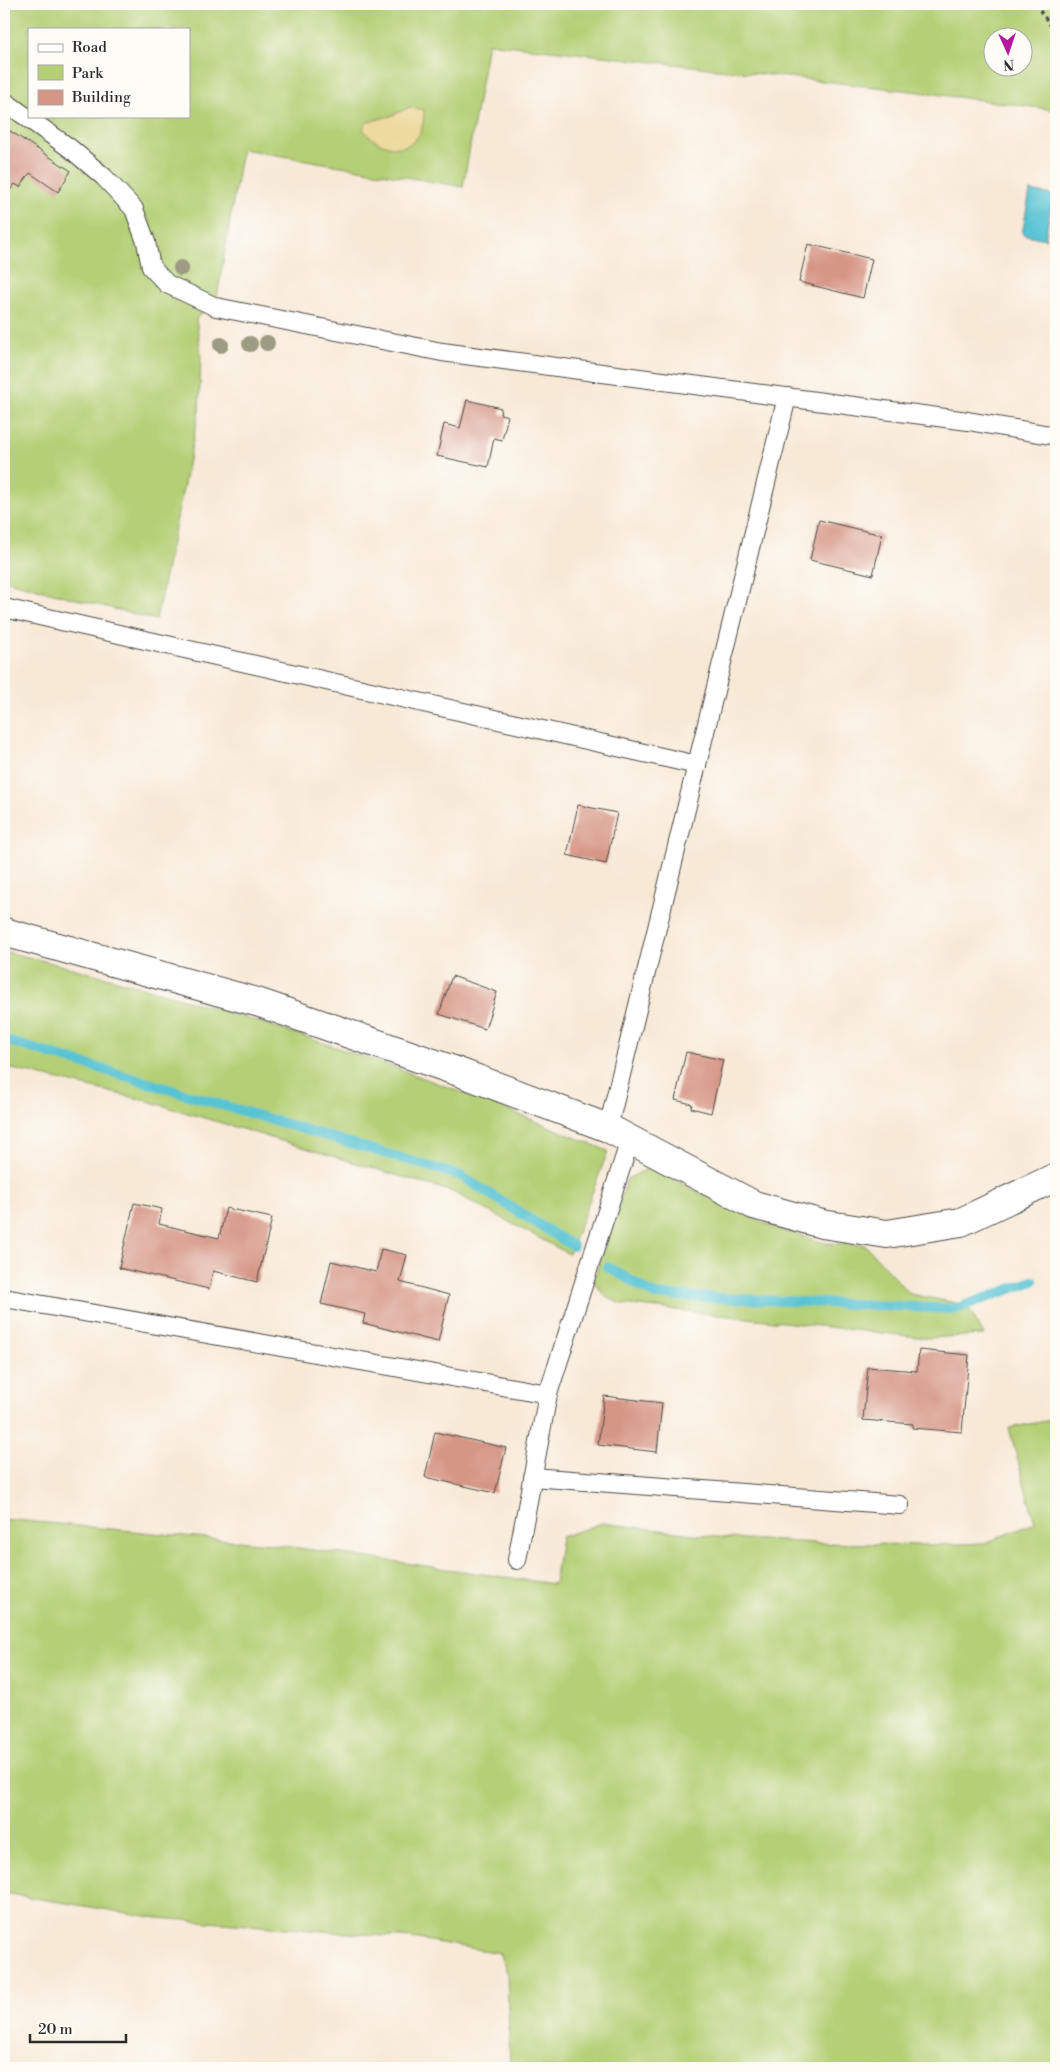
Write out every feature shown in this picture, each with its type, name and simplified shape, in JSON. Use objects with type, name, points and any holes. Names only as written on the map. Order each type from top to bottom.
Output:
[{"type":"street","points":[[4,932],[260,1003],[456,1071],[619,1134],[754,1205],[822,1224],[887,1234],[961,1222],[1056,1177]]},
{"type":"lane","points":[[4,101],[28,118]]},
{"type":"lane","points":[[28,118],[72,149],[104,177],[134,209],[146,242],[151,267],[167,284],[216,307],[442,352],[968,421],[1056,436]]},
{"type":"lane","points":[[517,1560],[548,1394],[619,1134],[697,765],[787,398]]},
{"type":"lane","points":[[4,608],[697,765]]},
{"type":"lane","points":[[4,1298],[548,1394]]},
{"type":"lane","points":[[532,1477],[900,1505]]},
{"type":"path","points":[[1035,4],[1056,33]]},
{"type":"green space","points":[[4,4],[1056,4],[1056,110],[919,92],[488,43],[463,187],[242,149],[217,297],[196,319],[201,353],[199,411],[156,620],[4,580]]},
{"type":"green space","points":[[4,951],[234,1014],[386,1064],[608,1151],[569,1254],[453,1192],[144,1100],[4,1067]]},
{"type":"green space","points":[[649,1168],[772,1227],[825,1243],[865,1245],[910,1294],[967,1305],[984,1335],[926,1338],[622,1304],[607,1298],[593,1282],[627,1179]]},
{"type":"green space","points":[[1056,1419],[1056,2068],[510,2068],[507,1972],[499,1953],[412,1938],[158,1918],[4,1893],[4,1519],[270,1544],[554,1584],[561,1537],[602,1523],[726,1538],[817,1543],[928,1545],[984,1543],[1035,1523],[1009,1428]]},
{"type":"sand","points":[[410,107],[424,110],[424,114],[420,133],[409,144],[402,147],[388,146],[374,139],[363,129],[367,122],[391,116]]},
{"type":"water","points":[[1030,191],[1053,195],[1045,239],[1022,234]]},
{"type":"building","points":[[4,127],[71,171],[58,192],[30,173],[20,187],[15,184],[10,190],[4,186]]},
{"type":"building","points":[[808,244],[872,259],[863,298],[799,282]]},
{"type":"building","points":[[467,400],[501,408],[500,414],[508,416],[502,440],[494,438],[488,467],[437,456],[444,424],[460,428]]},
{"type":"building","points":[[819,520],[882,535],[873,575],[810,560]]},
{"type":"building","points":[[578,805],[617,813],[606,864],[567,855]]},
{"type":"building","points":[[452,976],[497,992],[485,1029],[439,1014]]},
{"type":"building","points":[[686,1052],[723,1060],[711,1113],[691,1108],[692,1104],[675,1100]]},
{"type":"building","points":[[134,1203],[162,1209],[159,1224],[219,1238],[226,1208],[272,1218],[257,1282],[213,1271],[209,1289],[119,1268]]},
{"type":"building","points":[[381,1249],[407,1255],[400,1282],[449,1295],[438,1342],[363,1323],[365,1314],[321,1304],[331,1261],[376,1272]]},
{"type":"building","points":[[919,1350],[969,1355],[962,1432],[912,1428],[913,1424],[863,1420],[868,1367],[917,1371]]},
{"type":"building","points":[[604,1396],[662,1403],[657,1452],[598,1445]]},
{"type":"building","points":[[435,1432],[506,1448],[495,1493],[425,1477]]},
{"type":"waterway","points":[[4,1040],[461,1176],[573,1246]]},
{"type":"waterway","points":[[608,1267],[655,1295],[955,1309],[1033,1281]]}]
